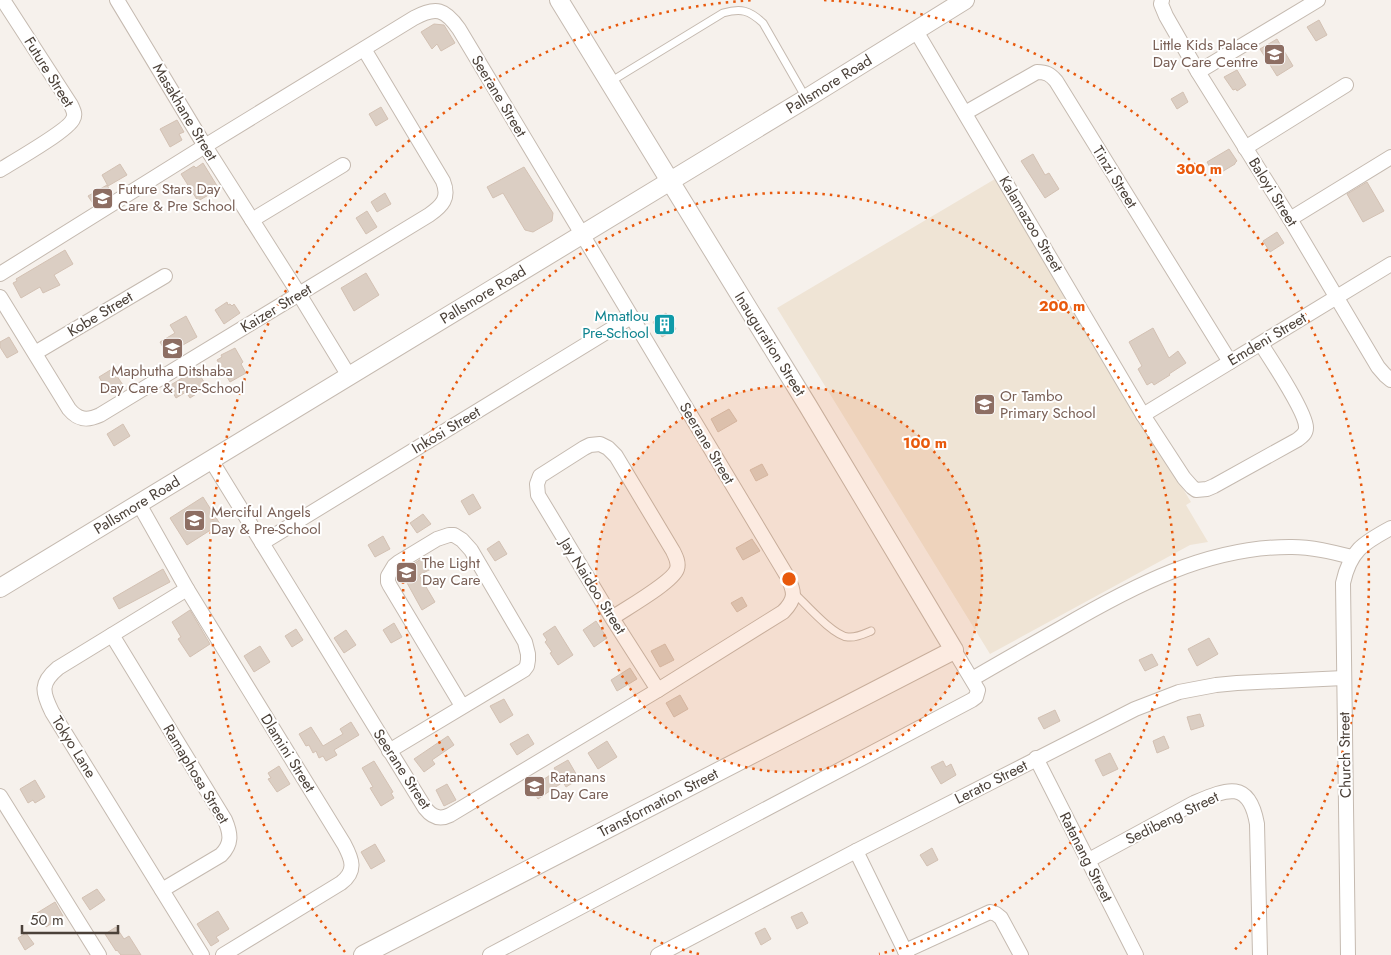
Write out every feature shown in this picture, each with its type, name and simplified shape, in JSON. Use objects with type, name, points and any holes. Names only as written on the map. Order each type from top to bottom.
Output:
[{"type":"street","name":"Future Street","points":[[0,170],[62,130],[72,122],[74,117],[71,105],[3,0]]},
{"type":"street","name":"Masakhane Street","points":[[117,0],[205,146],[349,376]]},
{"type":"street","name":"Inauguration Street","points":[[559,0],[808,406],[975,684]]},
{"type":"street","name":"Pallsmore Road","points":[[0,588],[965,0]]},
{"type":"street","name":"Baloyi Street","points":[[1162,0],[1161,4],[1166,16],[1198,72],[1337,296],[1378,367],[1391,380]]},
{"type":"street","points":[[1198,72],[1318,0]]},
{"type":"street","name":"Seerane Street","points":[[0,274],[421,14],[436,10],[448,16],[459,29],[787,576],[792,586],[793,598],[783,612],[658,690],[450,815],[442,818],[434,817],[428,812],[389,751],[211,460]]},
{"type":"street","name":"Kalamazoo Street","points":[[916,31],[1143,415],[1184,478],[1196,490],[1214,486],[1297,440],[1306,431],[1302,412],[1261,344]]},
{"type":"street","name":"Kaizer Street","points":[[0,297],[73,414],[82,419],[93,418],[108,411],[429,215],[441,206],[446,195],[446,188],[364,49]]},
{"type":"street","name":"Tinzi Street","points":[[965,113],[1037,72],[1045,72],[1051,75],[1230,362]]},
{"type":"street","points":[[1245,148],[1346,85]]},
{"type":"street","points":[[1290,219],[1391,157]]},
{"type":"street","points":[[252,220],[343,165]]},
{"type":"street","name":"Emdeni Street","points":[[1143,415],[1391,264]]},
{"type":"street","name":"Kobe Street","points":[[34,353],[165,276]]},
{"type":"street","name":"Inkosi Street","points":[[262,543],[631,317]]},
{"type":"street","name":"Jay Naidoo Street","points":[[612,618],[668,581],[674,575],[677,563],[673,551],[616,456],[604,445],[596,444],[584,448],[544,473],[538,479],[536,489],[541,502],[612,618],[658,690]]},
{"type":"street","name":"Dlamini Street","points":[[139,504],[187,589],[344,844],[352,863],[350,874],[342,883],[223,955]]},
{"type":"street","points":[[490,955],[972,700],[976,697],[975,684],[1111,599],[1136,586],[1208,559],[1258,548],[1300,548],[1352,557],[1371,539],[1391,528]]},
{"type":"street","points":[[389,751],[462,706],[519,674],[527,666],[528,654],[524,642],[470,550],[458,537],[454,534],[449,534],[399,562],[390,571],[388,579],[390,586],[462,706]]},
{"type":"street","name":"Church Street","points":[[1348,955],[1343,583],[1352,557]]},
{"type":"street","name":"Tokyo Lane","points":[[187,589],[58,668],[46,681],[44,688],[52,712],[202,955]]},
{"type":"street","name":"Ramaphosa Street","points":[[112,635],[229,829],[229,844],[221,855],[162,890]]},
{"type":"street","name":"Transformation Street","points":[[363,955],[954,650]]},
{"type":"street","name":"Lerato Street","points":[[658,955],[680,950],[856,851],[1135,709],[1179,692],[1216,685],[1237,682],[1344,678]]},
{"type":"street","name":"Ratanang Street","points":[[1036,758],[1136,955]]},
{"type":"street","name":"Sedibeng Street","points":[[1089,860],[1194,803],[1230,790],[1239,792],[1246,796],[1252,805],[1257,824],[1260,955]]},
{"type":"street","points":[[0,796],[99,955]]},
{"type":"street","points":[[856,851],[906,953],[990,912],[1000,918],[1020,955]]},
{"type":"lane","points":[[610,82],[723,13],[744,10],[754,15],[763,23],[807,98]]},
{"type":"lane","points":[[793,592],[827,625],[848,638],[872,631]]},
{"type":"shaded area","name":"Or Tambo Primary School","points":[[995,179],[1191,502],[1186,505],[1208,542],[1190,545],[990,654],[777,308]]},
{"type":"building","points":[[1319,20],[1327,35],[1316,41],[1307,27]]},
{"type":"building","points":[[434,24],[444,25],[455,43],[441,51],[437,44],[432,49],[421,32]]},
{"type":"building","name":"Little Kids Palace Day Care Centre","points":[[1277,39],[1293,66],[1277,76],[1260,49]]},
{"type":"building","points":[[1237,70],[1246,85],[1237,91],[1236,89],[1233,90],[1224,77]]},
{"type":"building","points":[[1183,92],[1188,102],[1177,109],[1171,99]]},
{"type":"building","points":[[381,107],[388,119],[376,126],[369,114]]},
{"type":"building","points":[[177,120],[184,132],[179,134],[182,140],[170,147],[160,129]]},
{"type":"building","points":[[1229,149],[1237,161],[1215,176],[1207,162]]},
{"type":"building","points":[[1033,154],[1045,175],[1049,173],[1059,189],[1045,198],[1021,161]]},
{"type":"building","points":[[203,163],[219,189],[198,201],[181,174]]},
{"type":"building","points":[[120,164],[127,175],[108,186],[102,175]]},
{"type":"building","points":[[524,167],[553,213],[552,221],[533,232],[525,230],[503,193],[493,198],[487,187]]},
{"type":"building","points":[[1367,182],[1384,211],[1363,222],[1347,194]]},
{"type":"building","points":[[107,185],[112,194],[94,205],[88,196]]},
{"type":"building","points":[[385,193],[391,204],[377,212],[371,202]]},
{"type":"building","points":[[367,211],[377,227],[366,234],[356,218]]},
{"type":"building","points":[[1277,232],[1284,243],[1270,252],[1263,241]]},
{"type":"building","points":[[65,250],[73,264],[54,275],[60,285],[43,293],[40,287],[21,298],[13,283],[17,281],[16,279]]},
{"type":"building","points":[[366,273],[379,295],[354,311],[341,288]]},
{"type":"building","points":[[227,302],[228,305],[232,306],[234,304],[240,313],[224,324],[215,310]]},
{"type":"building","name":"Mmatlou Pre-School","points":[[666,313],[676,329],[662,337],[653,322]]},
{"type":"building","points":[[186,316],[197,337],[167,354],[160,342],[175,333],[170,325]]},
{"type":"building","points":[[1153,328],[1169,358],[1178,351],[1186,363],[1154,385],[1152,382],[1147,385],[1138,369],[1142,366],[1129,342]]},
{"type":"building","points":[[9,337],[18,352],[7,358],[0,347],[0,342]]},
{"type":"building","points":[[235,348],[243,362],[241,364],[246,373],[230,382],[217,360],[222,357],[221,355]]},
{"type":"building","points":[[112,369],[123,385],[109,394],[99,377]]},
{"type":"building","points":[[198,372],[207,387],[190,398],[186,392],[176,398],[169,386],[187,375],[187,377],[191,374],[192,376]]},
{"type":"building","points":[[729,409],[737,421],[718,432],[711,419]]},
{"type":"building","points":[[123,424],[130,436],[114,446],[107,434]]},
{"type":"building","points":[[762,464],[768,475],[756,481],[750,470]]},
{"type":"building","points":[[473,494],[481,508],[469,515],[461,501]]},
{"type":"building","name":"Merciful Angels Day & Pre-School","points":[[203,497],[220,524],[187,545],[170,518]]},
{"type":"building","points":[[423,514],[431,524],[417,533],[410,523]]},
{"type":"building","points":[[383,536],[390,549],[375,557],[368,545]]},
{"type":"building","points":[[752,539],[760,551],[743,560],[736,548]]},
{"type":"building","points":[[499,541],[507,554],[495,561],[487,549]]},
{"type":"building","points":[[424,557],[431,569],[419,575],[435,602],[422,610],[401,572]]},
{"type":"building","points":[[163,569],[170,582],[119,609],[113,598]]},
{"type":"building","points":[[742,597],[747,606],[737,612],[731,603]]},
{"type":"building","points":[[190,610],[210,644],[190,657],[178,639],[181,637],[172,622]]},
{"type":"building","points":[[596,621],[607,638],[594,647],[583,630]]},
{"type":"building","points":[[394,623],[402,637],[391,643],[383,630]]},
{"type":"building","points":[[555,626],[573,655],[558,665],[550,653],[552,652],[545,642],[547,640],[543,634]]},
{"type":"building","points":[[296,629],[303,640],[292,647],[285,636]]},
{"type":"building","points":[[346,630],[356,645],[344,653],[334,638]]},
{"type":"building","points":[[1209,638],[1218,654],[1197,666],[1188,649]]},
{"type":"building","points":[[665,644],[674,660],[660,667],[651,651]]},
{"type":"building","points":[[260,646],[270,662],[254,672],[244,656]]},
{"type":"building","points":[[1152,654],[1158,665],[1145,671],[1139,660]]},
{"type":"building","points":[[630,668],[637,679],[617,691],[611,680]]},
{"type":"building","points":[[680,695],[688,709],[674,717],[666,703]]},
{"type":"building","points":[[504,699],[513,715],[500,723],[490,706]]},
{"type":"building","points":[[1055,710],[1060,721],[1044,729],[1038,718]]},
{"type":"building","points":[[1200,714],[1204,726],[1191,730],[1187,717]]},
{"type":"building","points":[[351,722],[359,735],[334,750],[337,755],[326,761],[323,756],[319,758],[316,751],[313,753],[309,745],[306,746],[299,734],[311,727],[323,746],[343,734],[340,729]]},
{"type":"building","points":[[528,734],[534,744],[517,755],[510,744]]},
{"type":"building","points":[[448,736],[454,745],[432,760],[435,764],[424,772],[414,759]]},
{"type":"building","points":[[1164,736],[1169,748],[1157,753],[1153,741]]},
{"type":"building","points":[[607,741],[617,757],[598,769],[588,753]]},
{"type":"building","points":[[1110,753],[1118,769],[1103,776],[1095,760]]},
{"type":"building","points":[[568,760],[579,779],[566,787],[563,782],[538,799],[531,788],[556,771],[554,768]]},
{"type":"building","points":[[374,761],[393,792],[391,793],[394,798],[381,806],[370,788],[373,787],[362,768]]},
{"type":"building","points":[[943,761],[946,767],[951,764],[956,775],[941,784],[931,767]]},
{"type":"building","points":[[279,766],[290,784],[277,792],[268,779],[271,778],[268,773]]},
{"type":"building","points":[[35,780],[45,797],[35,803],[33,800],[28,803],[20,789]]},
{"type":"building","points":[[447,784],[456,800],[444,806],[436,790]]},
{"type":"building","points":[[375,844],[385,861],[371,869],[361,852]]},
{"type":"building","points":[[932,848],[938,860],[927,866],[920,855]]},
{"type":"building","points":[[97,889],[105,900],[90,910],[82,898]]},
{"type":"building","points":[[55,902],[63,916],[46,927],[37,913]]},
{"type":"building","points":[[218,911],[229,929],[216,937],[219,941],[211,946],[197,924]]},
{"type":"building","points":[[802,912],[808,923],[797,929],[791,917]]},
{"type":"building","points":[[116,927],[124,939],[129,936],[141,955],[121,955],[116,951],[105,934]]},
{"type":"building","points":[[765,928],[771,939],[761,945],[755,933]]},
{"type":"building","points":[[26,933],[34,944],[25,950],[18,938]]},
{"type":"place","name":"Little Kids Palace Day Care Centre","points":[[1274,54]]},
{"type":"place","name":"Future Stars Day Care & Pre School","points":[[102,198]]},
{"type":"place","name":"Mmatlou Pre-School","points":[[665,325]]},
{"type":"place","name":"Maphutha Ditshaba Day Care & Pre-School","points":[[172,348]]},
{"type":"place","name":"Or Tambo Primary School","points":[[984,405]]},
{"type":"place","name":"Merciful Angels Day & Pre-School","points":[[195,521]]},
{"type":"place","name":"The Light Day Care","points":[[406,572]]},
{"type":"place","name":"Ratanans Day Care","points":[[534,786]]}]
